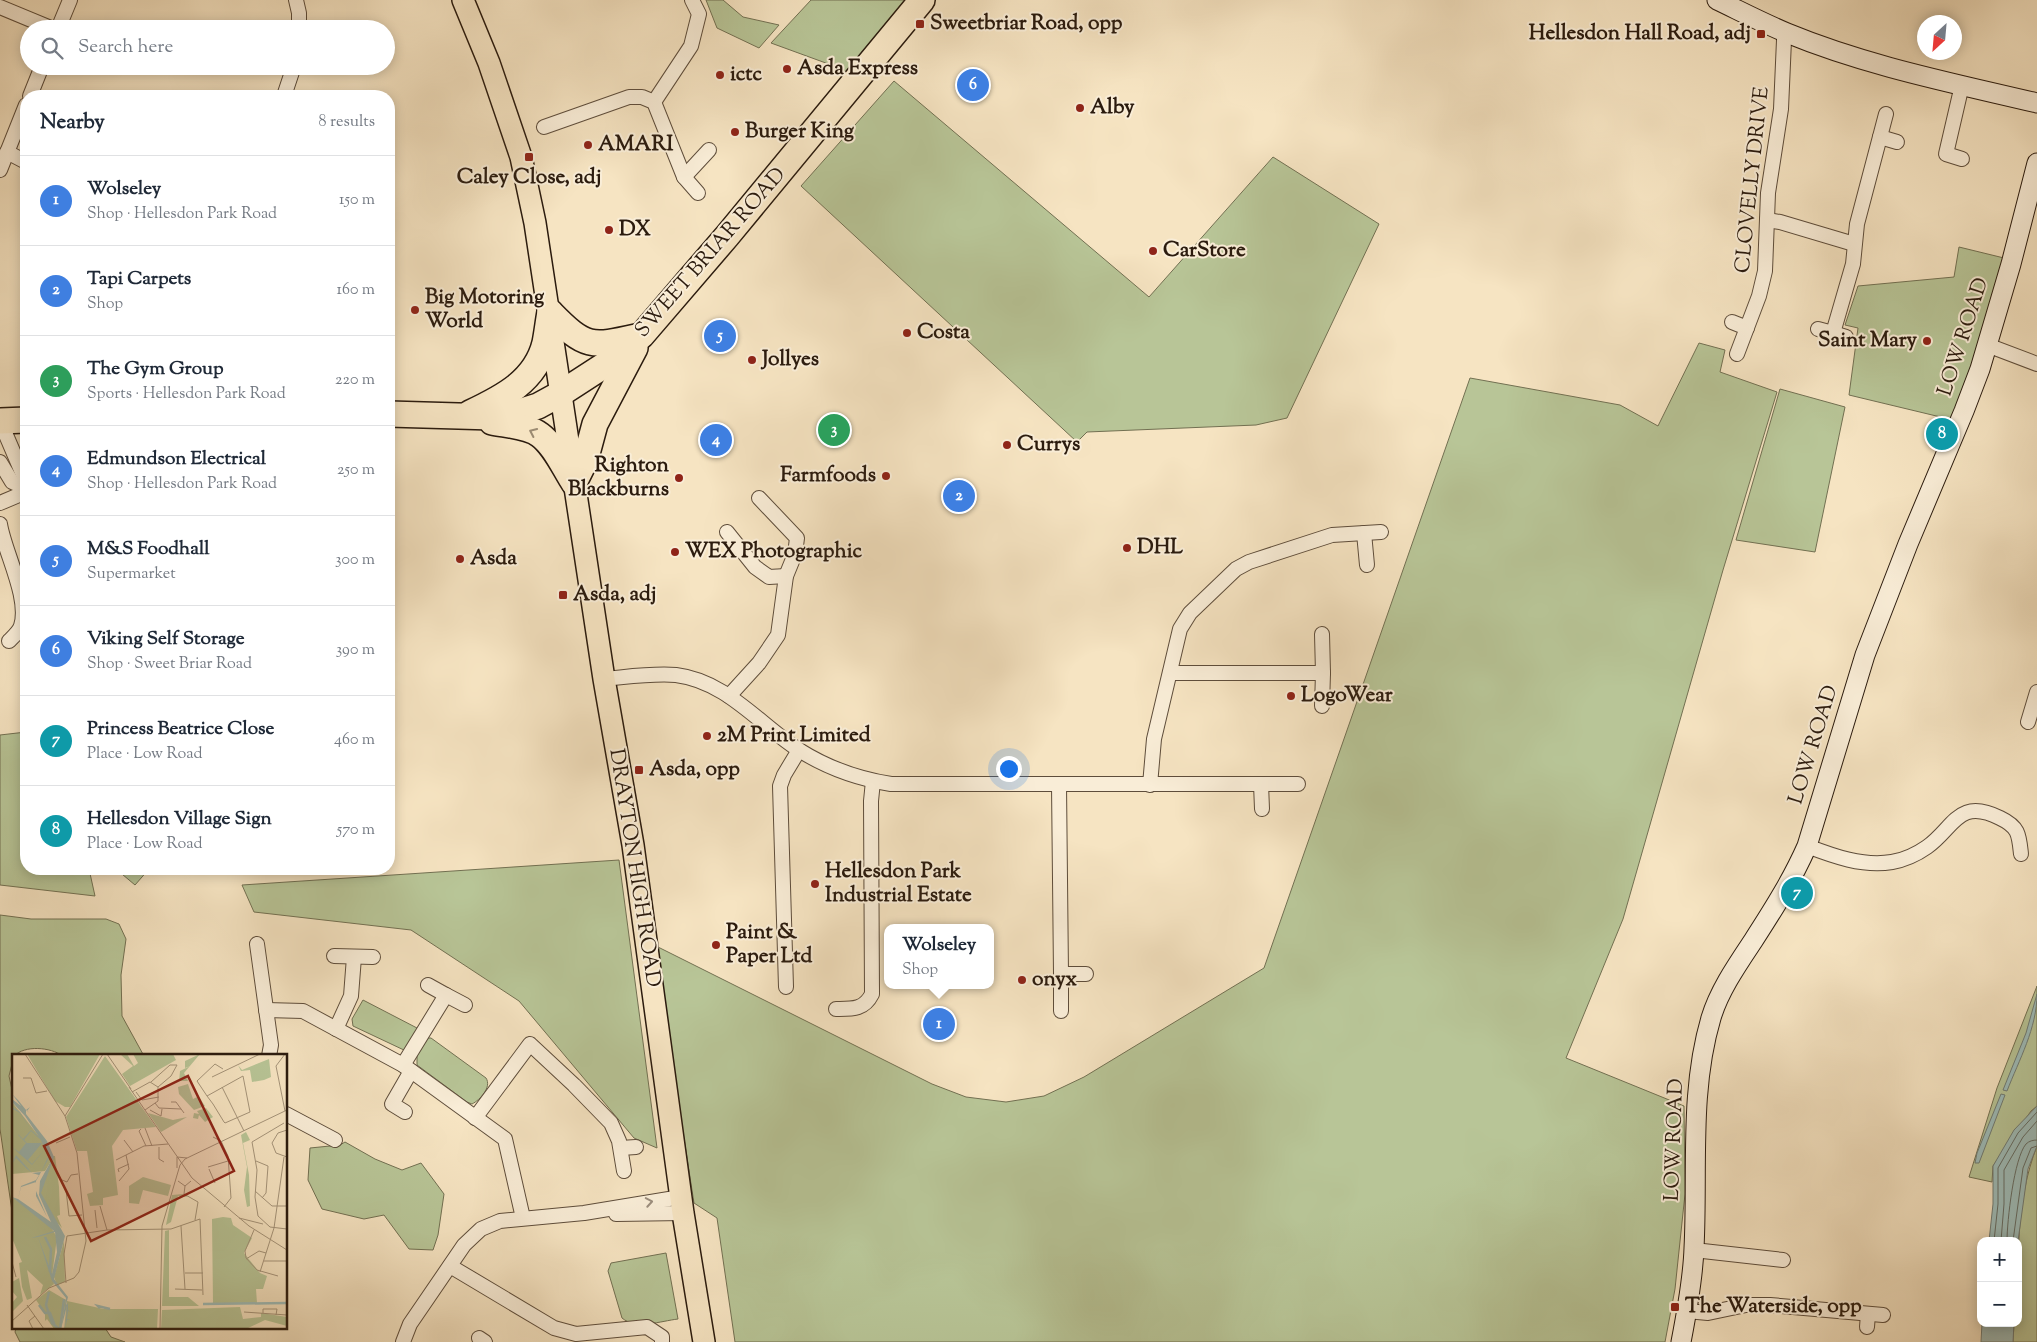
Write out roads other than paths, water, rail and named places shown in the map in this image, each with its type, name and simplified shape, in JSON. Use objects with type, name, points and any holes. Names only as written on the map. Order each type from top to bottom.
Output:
[{"type":"highway","name":"SWEET BRIAR ROAD","points":[[462,417],[493,417],[513,414],[538,406],[614,360],[642,335],[762,196],[922,0]]},
{"type":"highway","points":[[550,312],[570,333],[584,341],[601,344],[642,335]]},
{"type":"highway","points":[[462,417],[498,400],[522,383],[536,362],[544,345],[550,312]]},
{"type":"highway","points":[[574,483],[585,461],[595,424],[642,335]]},
{"type":"highway","points":[[0,404],[20,404]]},
{"type":"highway","points":[[395,414],[462,417],[527,429],[539,434],[548,442],[574,483]]},
{"type":"highway","points":[[0,421],[20,420]]},
{"type":"main road","name":"DRAYTON HIGH ROAD","points":[[463,0],[489,63],[521,157],[535,223],[550,312],[560,394],[604,679],[633,845],[682,1205],[704,1342]]},
{"type":"street","points":[[62,20],[70,0]]},
{"type":"street","points":[[296,0],[299,20]]},
{"type":"street","points":[[654,102],[692,46],[698,14],[692,0]]},
{"type":"street","points":[[1717,0],[1786,33],[1849,55],[2037,103]]},
{"type":"street","points":[[0,7],[31,20]]},
{"type":"street","name":"CLOVELLY DRIVE","points":[[1737,354],[1759,296],[1765,271],[1768,193],[1782,109],[1784,40],[1786,33]]},
{"type":"street","points":[[32,90],[38,75]]},
{"type":"street","points":[[286,90],[291,75]]},
{"type":"street","points":[[1962,85],[1946,154],[1962,159]]},
{"type":"street","points":[[544,127],[629,96],[642,97],[654,102],[684,177],[698,193]]},
{"type":"street","points":[[1818,328],[1840,335],[1853,264],[1857,224],[1886,114]]},
{"type":"street","points":[[0,170],[20,120]]},
{"type":"street","points":[[1880,137],[1897,142]]},
{"type":"street","points":[[684,177],[709,150]]},
{"type":"street","points":[[7,152],[20,159]]},
{"type":"street","name":"LOW ROAD","points":[[1681,1342],[1687,1311],[1694,1250],[1697,1088],[1711,1017],[1722,991],[1796,871],[1807,846],[1865,655],[1908,544],[1964,411],[1987,345],[2034,187],[2037,163]]},
{"type":"street","points":[[1768,220],[1854,244]]},
{"type":"street","points":[[1732,322],[1747,328]]},
{"type":"street","points":[[1987,345],[2037,364]]},
{"type":"street","points":[[0,421],[20,468]]},
{"type":"street","points":[[0,462],[12,482],[20,487]]},
{"type":"street","points":[[0,503],[20,493]]},
{"type":"street","points":[[730,696],[765,655],[778,635],[786,576],[795,554],[797,538],[759,498]]},
{"type":"street","points":[[0,524],[2,539],[7,546],[16,574],[20,596]]},
{"type":"street","points":[[727,532],[755,567],[769,576],[786,576]]},
{"type":"street","points":[[1150,785],[1154,739],[1180,629],[1190,613],[1236,569],[1249,562],[1332,535],[1381,532]]},
{"type":"street","points":[[1364,533],[1367,565]]},
{"type":"street","points":[[9,641],[20,627]]},
{"type":"street","points":[[1322,634],[1322,706]]},
{"type":"street","points":[[1170,673],[1323,673]]},
{"type":"street","points":[[604,679],[676,675],[711,686],[730,696],[799,750],[819,761],[873,781],[891,784],[1298,784]]},
{"type":"street","points":[[2028,722],[2037,692]]},
{"type":"street","points":[[786,987],[780,786],[784,775],[799,750]]},
{"type":"street","points":[[836,1010],[855,1009],[867,1003],[872,994],[871,801],[873,781]]},
{"type":"street","points":[[1261,784],[1262,809]]},
{"type":"street","points":[[1059,785],[1061,1011]]},
{"type":"street","points":[[1807,846],[1836,857],[1863,862],[1891,862],[1911,856],[1928,847],[1953,820],[1967,812],[1980,811],[2008,821],[2017,831],[2021,854]]},
{"type":"street","points":[[257,944],[271,1045],[269,1054]]},
{"type":"street","points":[[334,956],[373,957]]},
{"type":"street","points":[[336,1029],[351,996],[354,957]]},
{"type":"street","points":[[1061,974],[1086,974]]},
{"type":"street","points":[[428,985],[465,1005]]},
{"type":"street","points":[[405,1112],[392,1104],[407,1068],[446,995]]},
{"type":"street","points":[[266,1010],[302,1011],[336,1029],[407,1068],[505,1139],[523,1218]]},
{"type":"street","points":[[475,1118],[530,1044],[574,1084],[610,1122],[620,1148],[624,1171]]},
{"type":"street","points":[[288,1116],[304,1129],[335,1140]]},
{"type":"street","points":[[620,1148],[636,1147]]},
{"type":"street","points":[[403,1342],[410,1324],[464,1245],[481,1229],[500,1221],[523,1218],[682,1205]]},
{"type":"street","points":[[1694,1250],[1783,1260]]},
{"type":"street","points":[[450,1266],[558,1330],[576,1334],[647,1327],[662,1337],[662,1342]]},
{"type":"street","points":[[1687,1311],[1708,1313],[1746,1305],[1770,1305],[1867,1320],[1883,1315]]},
{"type":"water","points":[[2037,994],[2031,1031],[2007,1091],[2003,1090],[2026,1033]]},
{"type":"water","points":[[2001,1094],[2005,1095],[1979,1163],[1975,1163],[1977,1153]]},
{"type":"water","points":[[2037,1106],[2037,1146],[2028,1169],[2019,1237],[1989,1237],[1993,1204],[1993,1166],[2014,1130]]},
{"type":"water","points":[[1982,1327],[2014,1327],[2013,1342],[1981,1342]]},
{"type":"place","name":"Sweetbriar Road, opp","points":[[920,24]]},
{"type":"place","name":"Hellesdon Hall Road, adj","points":[[1761,34]]},
{"type":"place","name":"Asda Express","points":[[787,69]]},
{"type":"place","name":"ictc","points":[[720,75]]},
{"type":"place","name":"Viking Self Storage","points":[[973,85]]},
{"type":"place","name":"Alby","points":[[1080,108]]},
{"type":"place","name":"Burger King","points":[[735,132]]},
{"type":"place","name":"AMARI","points":[[588,145]]},
{"type":"place","name":"Caley Close, adj","points":[[529,157]]},
{"type":"place","name":"DX","points":[[609,230]]},
{"type":"place","name":"CarStore","points":[[1153,251]]},
{"type":"place","name":"Big Motoring World","points":[[415,310]]},
{"type":"place","name":"Costa","points":[[907,333]]},
{"type":"place","name":"M&S Foodhall","points":[[720,336]]},
{"type":"place","name":"Saint Mary","points":[[1927,341]]},
{"type":"place","name":"Jollyes","points":[[752,360]]},
{"type":"place","name":"The Gym Group","points":[[834,430]]},
{"type":"place","name":"Hellesdon Village Sign","points":[[1942,434]]},
{"type":"place","name":"Edmundson Electrical","points":[[716,440]]},
{"type":"place","name":"Currys","points":[[1007,445]]},
{"type":"place","name":"Farmfoods","points":[[886,476]]},
{"type":"place","name":"Righton Blackburns","points":[[679,478]]},
{"type":"place","name":"Tapi Carpets","points":[[959,496]]},
{"type":"place","name":"DHL","points":[[1127,548]]},
{"type":"place","name":"WEX Photographic","points":[[675,552]]},
{"type":"place","name":"Asda","points":[[460,559]]},
{"type":"place","name":"Asda, adj","points":[[563,595]]},
{"type":"place","name":"LogoWear","points":[[1291,696]]},
{"type":"place","name":"2M Print Limited","points":[[707,736]]},
{"type":"place","name":"Asda, opp","points":[[639,770]]},
{"type":"place","name":"Hellesdon Park Industrial Estate","points":[[815,884]]},
{"type":"place","name":"Princess Beatrice Close","points":[[1797,893]]},
{"type":"place","name":"Paint & Paper Ltd","points":[[716,945]]},
{"type":"place","name":"onyx","points":[[1022,980]]},
{"type":"place","name":"Wolseley","points":[[939,1024]]},
{"type":"place","name":"The Waterside, opp","points":[[1675,1307]]}]
